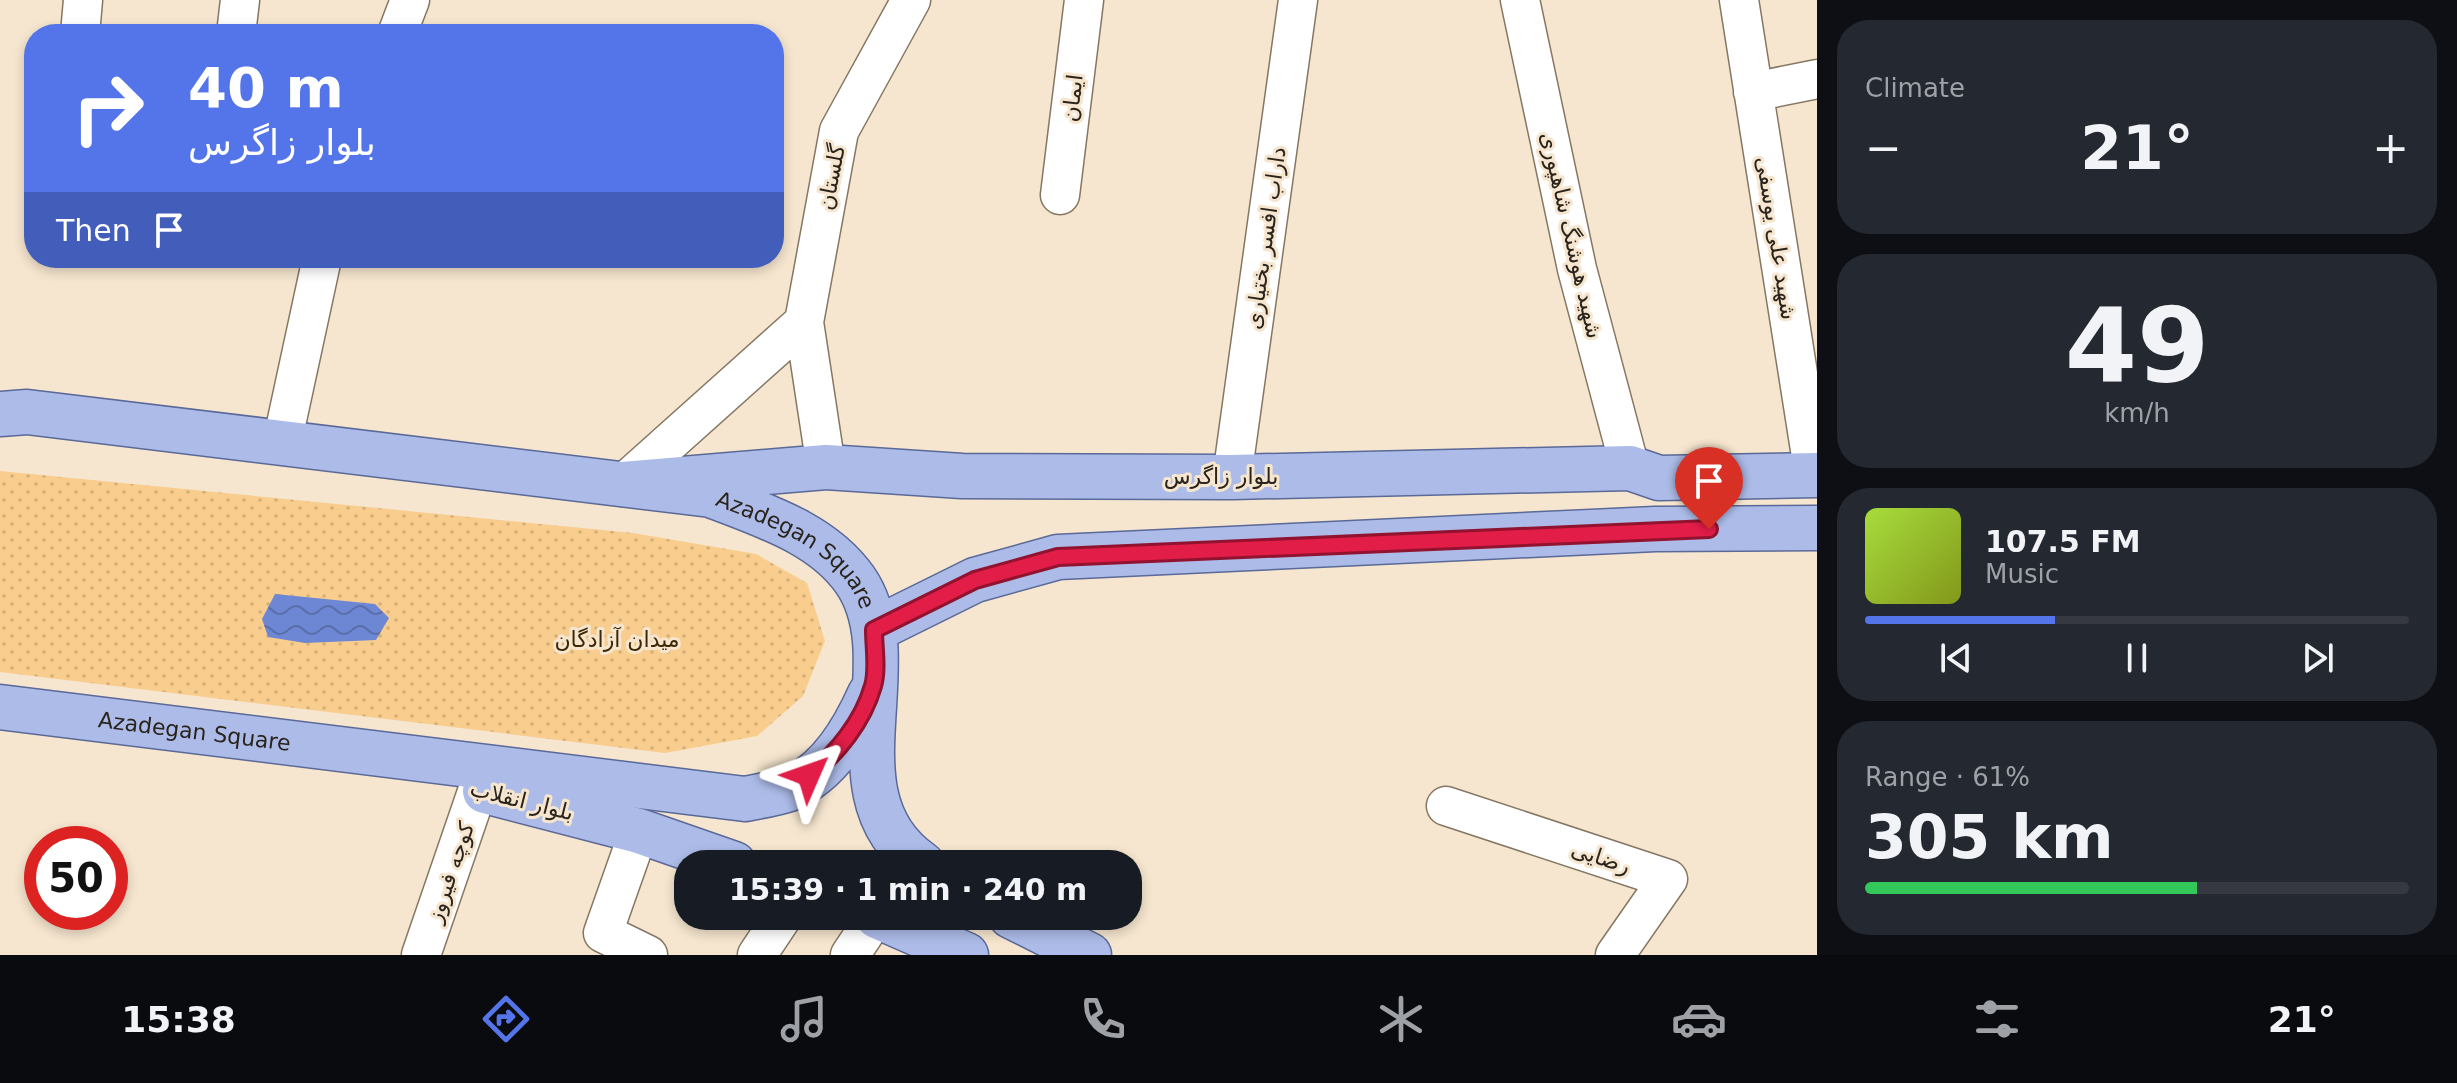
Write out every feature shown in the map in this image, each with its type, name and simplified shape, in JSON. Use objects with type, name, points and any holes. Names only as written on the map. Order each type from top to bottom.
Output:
[{"type":"main road","name":"Azadegan Square","points":[[0,707],[745,799],[791,789],[827,762],[856,724],[874,684],[874,630],[856,581],[829,553],[793,528],[711,495],[9,408]]},
{"type":"main road","name":"بلوار زاگرس","points":[[623,484],[826,467],[962,476],[1232,477],[1630,468],[1659,478],[1816,475]]},
{"type":"main road","points":[[874,630],[975,580],[1058,557],[1655,529],[1817,528]]},
{"type":"main road","points":[[874,684],[869,762],[883,814],[904,850]]},
{"type":"main road","name":"بلوار انقلاب","points":[[308,746],[639,831],[694,850]]},
{"type":"main road","points":[[908,930],[966,955]]},
{"type":"main road","points":[[1039,930],[1089,955]]},
{"type":"street","points":[[81,24],[83,0]]},
{"type":"street","points":[[237,24],[240,0]]},
{"type":"street","points":[[401,24],[410,0]]},
{"type":"street","name":"گلستان","points":[[826,467],[804,322],[839,131],[911,0]]},
{"type":"street","name":"ایمان","points":[[1060,195],[1084,0]]},
{"type":"street","name":"داراب افسر بختیاری","points":[[1232,477],[1298,0]]},
{"type":"street","name":"شهید هوشنگ شاهپوری","points":[[1520,0],[1577,269],[1630,468]]},
{"type":"street","name":"شهید علی یوسفی","points":[[1739,0],[1816,475]]},
{"type":"street","points":[[1753,92],[1817,79]]},
{"type":"street","points":[[282,443],[320,268]]},
{"type":"street","points":[[623,484],[804,322]]},
{"type":"street","name":"کوچه فیروز","points":[[421,955],[478,789]]},
{"type":"street","name":"رضایی","points":[[1446,806],[1668,879],[1615,955]]},
{"type":"street","points":[[639,831],[603,933],[648,955]]},
{"type":"street","points":[[824,955],[841,930]]},
{"type":"street","points":[[850,955],[867,930]]},
{"type":"green space","name":"میدان آزادگان","points":[[0,471],[633,533],[756,554],[807,583],[825,641],[803,696],[757,736],[665,753],[0,672]]},
{"type":"water","points":[[275,594],[375,604],[389,618],[376,640],[305,643],[268,637],[262,619]]},
{"type":"route","points":[[809,775],[827,762],[856,724],[874,684],[874,630],[975,580],[1058,557],[1709,529]]}]
